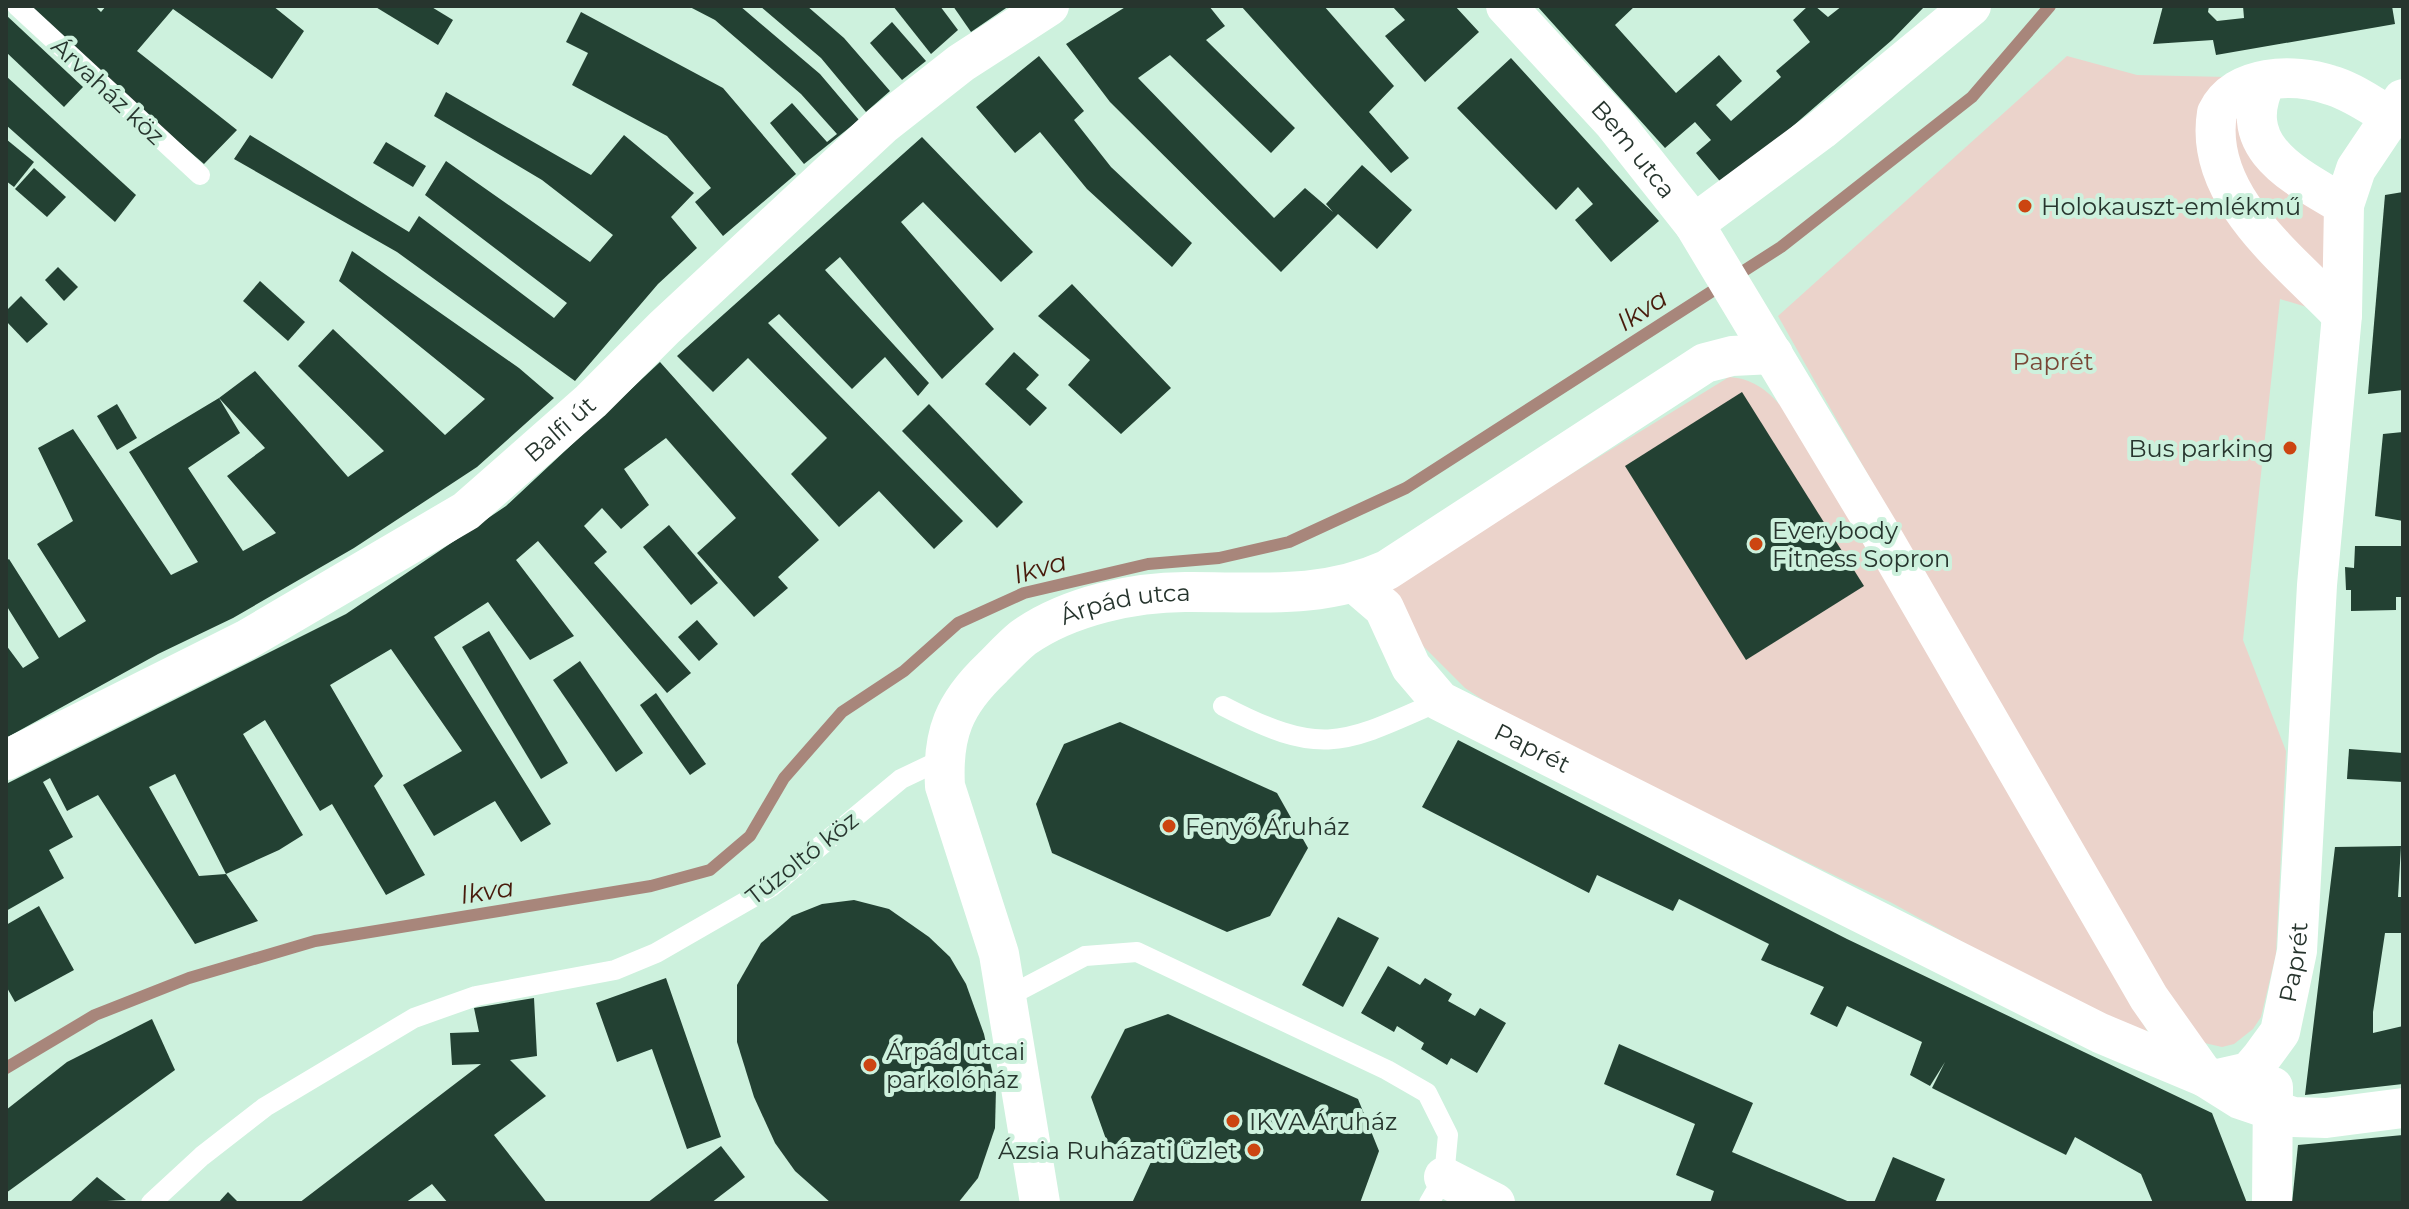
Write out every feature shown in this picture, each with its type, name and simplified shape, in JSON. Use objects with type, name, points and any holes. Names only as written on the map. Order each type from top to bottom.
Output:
[{"type":"street","name":"Balfi út","points":[[6,760],[246,640],[466,511],[591,401],[664,328],[882,125],[961,63],[1049,6]]},
{"type":"street","name":"Bem utca","points":[[1506,6],[1614,123],[1699,232],[1745,305]]},
{"type":"street","points":[[1699,232],[1971,6]]},
{"type":"street","name":"Paprét","points":[[1745,305],[2176,1053],[2207,1060],[2225,1059],[2280,1032],[2297,951],[2317,585],[2342,315],[2344,205],[2356,169],[2397,107],[2331,85],[2293,78],[2266,81],[2238,90],[2221,104],[2215,123],[2221,167],[2234,198],[2342,315]]},
{"type":"street","points":[[2266,81],[2256,110],[2268,151],[2292,174],[2344,205]]},
{"type":"street","name":"Árpád utca","points":[[1040,1203],[999,954],[945,786],[943,759],[947,731],[959,707],[985,675],[1023,638],[1067,615],[1131,597],[1187,592],[1319,592],[1356,584],[1387,570],[1705,363],[1732,356],[1773,354]]},
{"type":"street","name":"Paprét","points":[[1356,584],[1384,608],[1411,667],[1440,701],[2176,1053],[2240,1099],[2270,1112],[2293,1117],[2326,1118],[2403,1108]]},
{"type":"street","points":[[2272,1203],[2270,1112],[2280,1032]]},
{"type":"street","points":[[1437,1190],[1495,1203]]},
{"type":"lane","name":"Árvaház köz","points":[[17,6],[200,175]]},
{"type":"lane","points":[[1223,706],[1291,736],[1341,741],[1440,701]]},
{"type":"lane","name":"Tűzoltó köz","points":[[151,1203],[202,1156],[265,1107],[414,1018],[476,996],[615,970],[656,953],[771,887],[901,779],[943,759]]},
{"type":"lane","points":[[1007,997],[1085,956],[1137,952],[1387,1070],[1427,1093],[1448,1135],[1437,1190]]},
{"type":"green space","name":"Paprét","points":[[2067,56],[2137,75],[2227,77],[2241,131],[2262,170],[2296,198],[2346,224],[2330,314],[2280,299],[2243,640],[2286,751],[2276,954],[2261,1017],[2253,1029],[2234,1044],[2222,1047],[2200,1042],[2164,997],[1778,316]]},
{"type":"green space","points":[[1729,377],[1748,381],[1763,389],[1789,415],[2149,1034],[2124,1031],[1892,903],[1518,723],[1465,688],[1417,640],[1387,587]]},
{"type":"building","points":[[20,6],[95,6],[101,12],[106,6],[273,6],[304,31],[272,79],[173,9],[137,51],[237,130],[204,164]]},
{"type":"building","points":[[374,6],[430,6],[453,20],[438,45]]},
{"type":"building","points":[[688,6],[740,6],[820,74],[859,120],[804,164],[770,123],[792,103],[827,142],[837,134],[801,94],[715,20]]},
{"type":"building","points":[[760,6],[807,6],[844,38],[890,91],[866,112],[821,58]]},
{"type":"building","points":[[893,6],[940,6],[958,30],[931,54]]},
{"type":"building","points":[[953,6],[1009,6],[971,32]]},
{"type":"building","points":[[1127,6],[1209,6],[1225,26],[1206,40],[1295,128],[1271,153],[1170,55],[1138,78],[1274,218],[1305,188],[1333,212],[1326,204],[1362,165],[1412,210],[1377,249],[1338,214],[1281,272],[1110,102],[1066,44]]},
{"type":"building","points":[[1241,6],[1324,6],[1394,86],[1369,112],[1409,158],[1391,173]]},
{"type":"building","points":[[1392,6],[1455,6],[1479,32],[1425,82],[1385,36],[1405,20]]},
{"type":"building","points":[[1537,6],[1635,6],[1615,25],[1676,93],[1719,55],[1742,81],[1716,105],[1731,121],[1781,77],[1776,71],[1810,42],[1793,20],[1808,6],[1815,6],[1828,17],[1842,6],[1925,6],[1892,40],[1724,186],[1696,153],[1711,140],[1695,122],[1665,148]]},
{"type":"building","points":[[2163,6],[2209,6],[2208,12],[2217,21],[2244,18],[2243,6],[2392,6],[2395,24],[2216,55],[2213,40],[2153,44]]},
{"type":"building","points":[[581,12],[723,88],[796,174],[723,236],[695,202],[711,188],[667,136],[572,85],[588,53],[566,42]]},
{"type":"building","points":[[6,15],[83,87],[64,107],[6,52]]},
{"type":"building","points":[[892,22],[926,61],[902,80],[870,43]]},
{"type":"building","points":[[1039,56],[1084,111],[1074,120],[1111,167],[1192,243],[1172,267],[1087,189],[1040,132],[1015,153],[976,107]]},
{"type":"building","points":[[1511,58],[1659,221],[1611,262],[1575,220],[1593,204],[1578,187],[1556,210],[1457,108]]},
{"type":"building","points":[[6,76],[136,195],[115,222],[6,125]]},
{"type":"building","points":[[446,92],[591,175],[624,135],[694,193],[671,217],[697,248],[658,284],[575,381],[397,252],[234,159],[250,135],[409,232],[419,216],[554,318],[567,303],[425,195],[446,161],[590,262],[613,235],[542,180],[434,116]]},
{"type":"building","points":[[922,137],[1033,252],[1001,282],[923,202],[901,222],[994,329],[942,379],[840,257],[825,270],[929,383],[918,396],[885,357],[852,389],[779,314],[768,323],[963,521],[934,549],[879,491],[839,527],[791,474],[827,438],[748,358],[713,392],[677,356]]},
{"type":"building","points":[[6,139],[34,162],[14,187],[6,181]]},
{"type":"building","points":[[386,142],[426,166],[413,187],[373,163]]},
{"type":"building","points":[[34,168],[66,197],[47,217],[15,189]]},
{"type":"building","points":[[2403,192],[2403,390],[2368,394],[2385,195]]},
{"type":"building","points":[[352,251],[519,368],[554,398],[477,467],[354,548],[233,618],[158,654],[6,738],[6,645],[23,668],[39,658],[6,605],[6,561],[9,559],[59,638],[86,621],[37,544],[73,521],[38,448],[73,429],[171,575],[198,562],[129,452],[219,398],[255,371],[348,477],[384,451],[298,366],[333,329],[445,435],[485,399],[339,281]],"holes":[[[219,398],[265,448],[227,476],[276,533],[243,551],[188,468],[240,433]]]},
{"type":"building","points":[[58,267],[78,287],[64,301],[45,280]]},
{"type":"building","points":[[260,281],[305,322],[288,341],[243,301]]},
{"type":"building","points":[[1072,284],[1171,388],[1121,434],[1068,385],[1090,360],[1038,316]]},
{"type":"building","points":[[21,296],[48,324],[27,343],[6,321],[6,311]]},
{"type":"building","points":[[1014,352],[1039,375],[1026,389],[1047,408],[1030,426],[985,384]]},
{"type":"building","points":[[660,362],[819,540],[778,577],[788,588],[754,617],[697,553],[736,518],[666,438],[624,469],[649,505],[621,529],[602,508],[584,526],[607,552],[594,563],[691,673],[667,693],[538,541],[516,560],[574,636],[530,660],[488,602],[434,637],[551,824],[521,842],[495,801],[434,836],[403,785],[462,751],[391,649],[330,685],[383,776],[374,786],[425,875],[386,895],[332,804],[320,811],[265,720],[243,734],[303,835],[279,850],[226,874],[258,921],[195,944],[98,795],[67,811],[50,778],[43,782],[73,837],[49,850],[64,878],[6,911],[6,784],[346,614],[506,506]],"holes":[[[175,774],[226,874],[199,876],[149,787]]]},
{"type":"building","name":"Everybody Fitness Sopron","points":[[1742,392],[1864,586],[1746,660],[1625,466]]},
{"type":"building","points":[[117,404],[137,438],[117,450],[97,416]]},
{"type":"building","points":[[929,404],[1023,502],[997,528],[902,431]]},
{"type":"building","points":[[2403,432],[2403,521],[2375,516],[2383,434]]},
{"type":"building","points":[[669,525],[718,583],[691,605],[643,547]]},
{"type":"building","points":[[2355,546],[2403,546],[2403,597],[2396,597],[2396,610],[2351,611],[2351,590],[2346,590],[2345,567],[2354,568]]},
{"type":"building","points":[[697,620],[718,644],[699,661],[678,637]]},
{"type":"building","points":[[489,631],[568,763],[541,779],[462,647]]},
{"type":"building","points":[[580,661],[643,753],[616,772],[553,680]]},
{"type":"building","points":[[656,693],[706,764],[690,775],[640,705]]},
{"type":"building","name":"Fenyő Áruház","points":[[1120,722],[1277,793],[1308,848],[1270,916],[1227,932],[1052,853],[1036,804],[1064,744]]},
{"type":"building","points":[[1458,740],[1847,939],[2212,1113],[2247,1203],[2153,1203],[2141,1174],[2075,1137],[2066,1155],[1932,1088],[1945,1062],[1930,1086],[1910,1075],[1922,1042],[1847,1006],[1837,1027],[1810,1014],[1824,987],[1761,960],[1769,944],[1679,899],[1673,911],[1597,875],[1589,893],[1422,807]]},
{"type":"building","points":[[2349,749],[2403,753],[2403,782],[2347,779]]},
{"type":"building","points":[[2401,846],[2398,897],[2403,897],[2403,933],[2385,933],[2373,1012],[2373,1033],[2403,1026],[2403,1084],[2305,1095],[2335,847]]},
{"type":"building","points":[[854,900],[889,909],[929,937],[950,957],[966,984],[984,1034],[996,1089],[995,1128],[978,1178],[958,1203],[831,1203],[795,1171],[775,1143],[754,1097],[737,1042],[737,985],[761,943],[792,916],[822,904]]},
{"type":"building","points":[[39,906],[74,970],[15,1002],[6,986],[6,925]]},
{"type":"building","points":[[1338,917],[1379,938],[1343,1007],[1302,985]]},
{"type":"building","points":[[1388,966],[1420,985],[1425,978],[1452,994],[1448,1001],[1475,1016],[1480,1008],[1506,1023],[1477,1073],[1451,1058],[1447,1065],[1421,1049],[1424,1043],[1397,1026],[1394,1032],[1361,1013]]},
{"type":"building","points":[[666,978],[721,1137],[687,1149],[652,1049],[617,1062],[596,1003]]},
{"type":"building","points":[[534,998],[537,1056],[510,1060],[546,1096],[494,1135],[547,1203],[448,1203],[432,1184],[405,1203],[299,1203],[481,1064],[452,1065],[450,1033],[479,1032],[474,1008]]},
{"type":"building","name":"IKVA Áruház","points":[[1168,1014],[1358,1099],[1379,1151],[1360,1203],[1132,1203],[1151,1162],[1107,1142],[1091,1097],[1125,1029]]},
{"type":"building","points":[[152,1019],[175,1070],[6,1193],[6,1110],[67,1062]]},
{"type":"building","points":[[1619,1044],[1753,1103],[1732,1152],[1852,1203],[1710,1203],[1714,1191],[1676,1175],[1695,1124],[1604,1084]]},
{"type":"building","points":[[2403,1135],[2403,1203],[2292,1203],[2298,1145]]},
{"type":"building","points":[[721,1146],[745,1177],[711,1203],[647,1203]]},
{"type":"building","points":[[1893,1157],[1945,1179],[1935,1203],[1874,1203]]},
{"type":"building","points":[[97,1177],[126,1200],[69,1203]]},
{"type":"building","points":[[228,1192],[239,1203],[218,1203]]},
{"type":"waterway","name":"Ikva","points":[[6,1068],[95,1015],[189,978],[315,941],[651,886],[710,870],[750,836],[784,778],[842,712],[904,671],[958,623],[1024,593],[1148,564],[1219,558],[1289,542],[1406,488],[1781,247],[1972,97],[2050,6]]},
{"type":"place","name":"Holokauszt-emlékmű","points":[[2025,206]]},
{"type":"place","name":"Bus parking","points":[[2290,448]]},
{"type":"place","name":"Everybody Fitness Sopron","points":[[1756,544]]},
{"type":"place","name":"Fenyő Áruház","points":[[1169,826]]},
{"type":"place","name":"Árpád utcai parkolóház","points":[[870,1065]]},
{"type":"place","name":"IKVA Áruház","points":[[1233,1121]]},
{"type":"place","name":"Ázsia Ruházati üzlet","points":[[1254,1150]]}]
